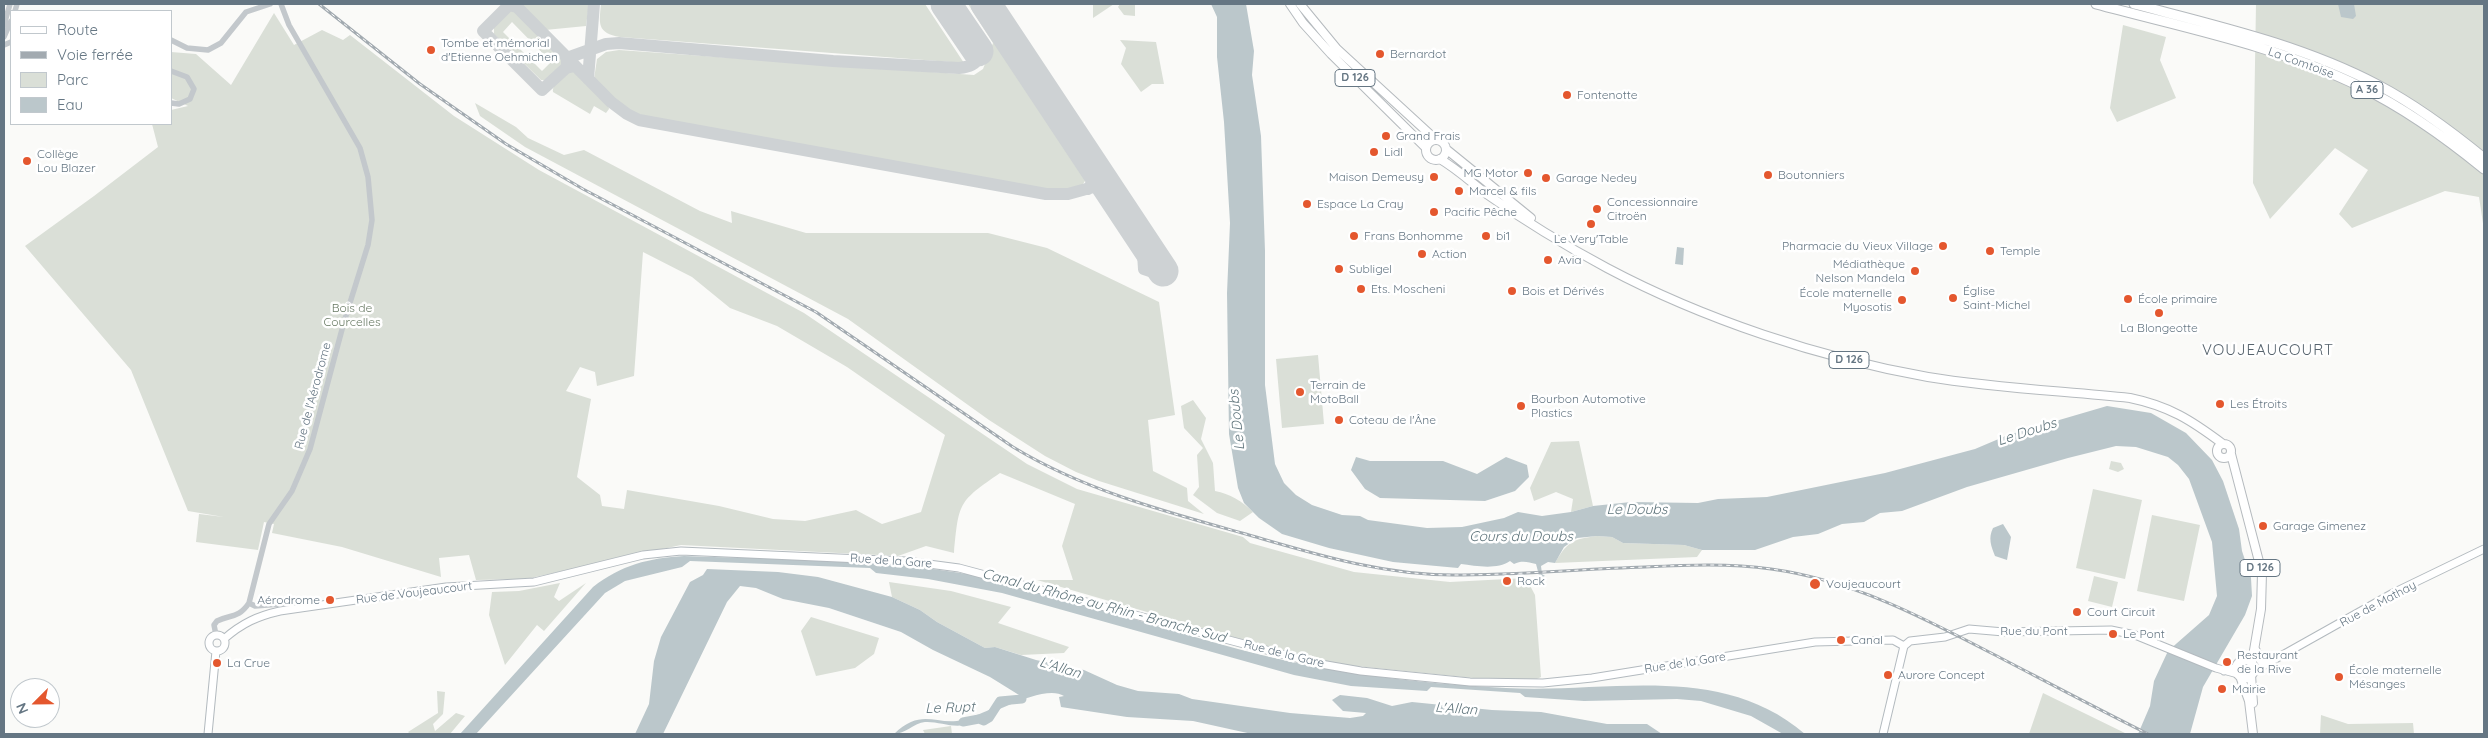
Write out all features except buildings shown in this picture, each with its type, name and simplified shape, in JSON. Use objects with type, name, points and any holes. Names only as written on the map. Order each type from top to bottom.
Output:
[{"type":"highway","name":"La Comtoise","points":[[2096,4],[2213,35],[2234,36],[2308,54],[2364,78],[2425,113],[2484,158]]},
{"type":"highway","name":"La Comtoise","points":[[2134,4],[2212,24],[2234,36],[2308,64],[2361,87],[2423,123],[2484,169]]},
{"type":"main road","name":"D 126","points":[[1290,4],[1303,23],[1331,54],[1426,148]]},
{"type":"main road","name":"D 126","points":[[1300,4],[1337,49],[1435,139]]},
{"type":"main road","points":[[1435,139],[1443,142],[1446,149],[1444,156],[1440,159],[1429,158],[1426,148],[1428,143],[1435,139]]},
{"type":"main road","name":"D 126","points":[[1446,149],[1533,220],[1556,235],[1606,265],[1703,312]]},
{"type":"main road","name":"D 126","points":[[1440,159],[1522,217],[1573,250],[1645,287],[1703,312],[1810,349],[1928,377],[2130,398],[2163,406],[2196,424],[2220,446]]},
{"type":"main road","points":[[2220,446],[2230,447],[2227,456],[2219,455],[2220,446]]},
{"type":"main road","name":"D 126","points":[[2227,456],[2241,497],[2262,573],[2261,609],[2252,662]]},
{"type":"main road","name":"Rue de Mathay","points":[[2253,673],[2273,659],[2394,593],[2484,549]]},
{"type":"main road","name":"Rue de la Gare","points":[[611,564],[643,555],[681,550],[915,561],[959,568],[1018,582],[1315,663],[1361,671],[1470,682],[1543,683],[1592,678],[1815,642],[1894,640],[1904,646]]},
{"type":"main road","name":"Rue de Voujeaucourt","points":[[224,639],[243,624],[260,616],[312,606],[446,587],[534,582],[611,564]]},
{"type":"main road","name":"Rue du Pont","points":[[1904,646],[1910,641],[1945,637],[1975,629],[2004,632],[2111,630],[2135,634],[2224,671],[2238,672]]},
{"type":"main road","points":[[216,635],[224,639],[224,648],[216,651],[209,645],[209,641],[216,635]]},
{"type":"main road","name":"D 126","points":[[2243,660],[2254,642]]},
{"type":"main road","points":[[2254,642],[2256,652],[2261,661]]},
{"type":"main road","points":[[1883,734],[1904,646]]},
{"type":"main road","points":[[208,734],[216,651]]},
{"type":"main road","name":"Rue de Mathay","points":[[2252,662],[2273,659]]},
{"type":"main road","points":[[2252,725],[2252,662],[2243,660],[2238,672],[2247,693],[2253,734]]},
{"type":"main road","points":[[2238,672],[2246,678],[2253,673]]},
{"type":"street","points":[[4,25],[10,4]]},
{"type":"street","points":[[172,40],[195,50],[208,50],[221,43],[246,12],[270,4]]},
{"type":"street","name":"Rue de l'Aérodrome","points":[[249,604],[269,524],[292,491],[310,450],[344,322],[366,252],[372,220],[368,177],[360,148],[288,25],[281,4]]},
{"type":"street","points":[[172,71],[187,77],[194,88],[194,94],[185,103],[172,103]]},
{"type":"street","points":[[216,635],[214,625],[217,621],[234,617],[243,612],[249,604],[255,606],[306,602],[312,606]]},
{"type":"green space","points":[[520,4],[589,4],[586,26],[545,30]]},
{"type":"green space","points":[[601,4],[925,4],[964,63],[620,37],[603,30],[600,22]]},
{"type":"green space","points":[[968,4],[977,4],[1086,168],[1087,178],[1081,187],[1064,191],[1049,190],[649,118],[626,108],[594,79],[597,59],[606,52],[619,50],[974,75],[983,69],[993,43]]},
{"type":"green space","points":[[1093,4],[1114,4],[1093,18]]},
{"type":"green space","points":[[1120,4],[1135,4],[1135,16],[1124,15],[1118,7]]},
{"type":"green space","points":[[2256,4],[2484,4],[2484,230],[2479,197],[2445,191],[2352,228],[2339,214],[2368,170],[2335,148],[2270,219],[2253,183]]},
{"type":"green space","points":[[508,10],[515,10],[563,58],[563,65],[549,80],[541,80],[494,34],[494,24]],"holes":[[[512,22],[551,62],[542,71],[503,32]]]},
{"type":"green space","name":"Bois de Courcelles","points":[[274,13],[294,45],[322,30],[343,40],[350,35],[454,116],[539,170],[804,313],[1027,464],[1077,489],[1243,537],[1250,543],[1354,572],[1450,582],[1526,578],[1535,595],[1541,677],[1537,679],[1483,679],[1336,664],[1288,653],[1037,580],[1073,580],[1062,546],[1075,504],[1000,473],[976,491],[963,505],[957,523],[954,553],[926,546],[898,556],[681,545],[526,579],[476,580],[469,555],[439,558],[441,577],[342,547],[272,533],[274,524],[264,522],[258,550],[196,542],[199,514],[224,517],[188,511],[131,370],[25,246],[158,147],[152,125],[172,125],[172,110],[188,106],[172,98],[172,52],[196,54],[231,85]],"holes":[[[643,252],[692,277],[730,308],[777,326],[847,367],[945,435],[921,512],[882,524],[856,510],[805,521],[773,519],[719,506],[627,490],[624,509],[602,506],[600,495],[577,477],[591,399],[566,391],[580,367],[595,372],[597,386],[634,376]]]},
{"type":"green space","points":[[2123,25],[2166,37],[2160,60],[2176,98],[2117,122],[2110,108]]},
{"type":"green space","points":[[1120,40],[1156,42],[1164,84],[1152,84],[1141,92],[1121,64],[1126,48]]},
{"type":"green space","points":[[573,69],[608,103],[609,109],[606,113],[594,106],[590,114],[553,92],[560,78],[566,72]]},
{"type":"green space","points":[[475,103],[516,127],[528,138],[564,155],[584,150],[700,211],[732,223],[731,211],[806,233],[988,233],[1047,248],[1159,302],[1175,415],[1148,420],[1153,471],[1187,488],[1188,501],[1204,514],[1099,481],[1045,456],[989,420],[848,319],[525,147],[480,116]]},
{"type":"green space","name":"Terrain de MotoBall","points":[[1318,355],[1324,424],[1282,428],[1276,359]]},
{"type":"green space","points":[[1193,400],[1206,418],[1201,439],[1213,463],[1215,491],[1236,498],[1253,512],[1240,521],[1217,513],[1193,495],[1199,487],[1197,455],[1203,448],[1184,428],[1181,406]]},
{"type":"green space","points":[[1579,441],[1593,506],[1571,512],[1573,499],[1556,492],[1534,501],[1530,488],[1551,442]]},
{"type":"green space","points":[[2111,461],[2121,463],[2124,469],[2118,472],[2109,469]]},
{"type":"green space","points":[[2093,489],[2142,500],[2125,579],[2076,568]]},
{"type":"green space","points":[[2152,515],[2200,525],[2184,601],[2137,591]]},
{"type":"green space","points":[[1597,536],[1612,537],[1623,543],[1684,545],[1702,550],[1697,557],[1555,563],[1563,550],[1576,540]]},
{"type":"green space","points":[[2094,576],[2118,582],[2112,607],[2088,601]]},
{"type":"green space","points":[[889,582],[951,591],[1011,607],[998,623],[1069,647],[1064,653],[1021,655],[995,647],[985,648],[937,622],[920,610],[892,597]]},
{"type":"green space","points":[[560,583],[554,597],[559,601],[586,583],[544,631],[537,625],[505,665],[489,615],[492,592],[519,591]]},
{"type":"green space","points":[[811,617],[879,638],[874,654],[855,668],[816,676],[801,631]]},
{"type":"green space","points":[[437,691],[445,692],[443,714],[433,724],[435,731],[456,713],[465,716],[450,734],[410,734],[408,732],[438,713]]},
{"type":"green space","points":[[2043,693],[2127,734],[2029,734]]},
{"type":"green space","points":[[2321,715],[2348,724],[2413,723],[2414,734],[2320,734]]},
{"type":"green space","points":[[951,726],[952,734],[925,734],[923,730]]},
{"type":"water","points":[[1211,4],[1246,4],[1254,51],[1252,75],[1261,136],[1265,251],[1265,385],[1275,464],[1284,483],[1296,495],[1312,505],[1342,515],[1360,516],[1368,520],[1427,528],[1462,527],[1504,518],[1518,512],[1542,516],[1571,512],[1593,506],[1631,502],[1698,503],[1718,499],[1767,497],[1885,473],[1975,449],[2008,435],[2107,406],[2151,413],[2186,433],[2212,460],[2223,481],[2239,529],[2242,551],[2251,578],[2252,596],[2245,615],[2203,687],[2190,734],[2138,734],[2150,706],[2154,681],[2168,651],[2209,615],[2217,596],[2212,542],[2189,479],[2178,465],[2168,457],[2136,447],[2116,446],[2068,458],[1967,487],[1902,511],[1880,513],[1864,522],[1842,524],[1818,534],[1793,537],[1755,550],[1702,550],[1684,545],[1623,543],[1612,537],[1577,538],[1564,547],[1555,563],[1548,562],[1541,566],[1542,574],[1545,576],[1540,579],[1536,564],[1525,562],[1514,564],[1510,561],[1499,566],[1461,564],[1458,568],[1393,562],[1329,548],[1282,534],[1259,518],[1244,503],[1238,488],[1229,434],[1227,293],[1230,223],[1224,122],[1217,57],[1217,17]]},
{"type":"water","points":[[2338,4],[2354,4],[2356,16],[2353,19],[2341,17]]},
{"type":"water","points":[[1677,247],[1684,248],[1683,265],[1675,264]]},
{"type":"water","points":[[1356,457],[1370,461],[1443,461],[1477,474],[1506,457],[1527,465],[1529,477],[1515,491],[1485,501],[1380,498],[1365,489],[1351,470]]},
{"type":"water","points":[[2003,524],[2011,537],[2007,560],[1995,556],[1991,542],[1993,528]]},
{"type":"water","points":[[684,556],[840,561],[956,572],[1017,585],[1238,649],[1304,665],[1371,676],[1506,688],[1661,686],[1699,689],[1736,697],[1772,711],[1805,734],[1783,734],[1751,716],[1701,701],[1677,699],[1584,701],[1525,697],[1520,693],[1431,687],[1427,691],[1351,686],[1294,675],[1002,593],[928,579],[876,573],[870,568],[690,561],[682,567],[625,581],[605,593],[476,734],[460,734],[593,587],[614,573],[636,564]]},
{"type":"water","name":"L'Allan","points":[[707,569],[778,572],[818,577],[892,597],[920,610],[937,622],[985,648],[995,647],[1036,660],[1084,670],[1117,685],[1138,691],[1179,694],[1192,699],[1290,713],[1350,718],[1363,716],[1366,713],[1343,711],[1332,700],[1340,695],[1367,698],[1392,706],[1412,702],[1492,710],[1541,712],[1607,724],[1647,724],[1662,734],[1252,734],[1193,721],[1127,717],[1061,707],[1059,697],[1064,696],[1055,693],[1030,697],[967,724],[952,725],[925,722],[894,734],[913,721],[921,719],[953,721],[968,719],[1019,695],[990,677],[933,650],[901,632],[829,608],[783,599],[756,588],[740,586],[727,602],[663,734],[635,734],[649,704],[654,661],[661,637],[690,582],[703,575]]},
{"type":"waterway","name":"Le Rupt","points":[[963,722],[979,719],[984,721],[989,718],[1000,701],[1022,699]]},
{"type":"taxiway","points":[[510,4],[483,31],[542,90],[566,68],[574,66]]},
{"type":"taxiway","points":[[588,79],[594,4]]},
{"type":"taxiway","points":[[508,5],[517,7],[611,102],[639,120],[1046,194],[1068,194],[1097,186],[1111,193]]},
{"type":"taxiway","points":[[567,66],[567,58],[606,44],[619,43],[833,61],[959,68],[974,63],[978,58],[978,51]]},
{"type":"taxiway","points":[[1088,189],[1094,180],[1094,168]]},
{"type":"taxiway","points":[[1142,239],[1144,269],[1150,271],[1156,269],[1159,260],[1156,253],[1150,251]]},
{"type":"runway","points":[[946,4],[978,51]]},
{"type":"runway","points":[[986,4],[1163,271]]},
{"type":"railway","points":[[319,4],[420,84],[506,144],[583,189],[816,312],[1013,447],[1040,462],[1096,487],[1183,516],[1294,548],[1346,562],[1399,571],[1426,574],[1477,575],[1708,565],[1755,567],[1801,574],[1858,591],[1913,614],[2148,734]]},
{"type":"place","name":"Tombe et mémorial d'Etienne Oehmichen","points":[[431,50]]},
{"type":"place","name":"Bernardot","points":[[1380,54]]},
{"type":"place","name":"Fontenotte","points":[[1567,95]]},
{"type":"place","name":"Grand Frais","points":[[1386,136]]},
{"type":"place","name":"Lidl","points":[[1374,152]]},
{"type":"place","name":"Collège Lou Blazer","points":[[27,161]]},
{"type":"place","name":"MG Motor","points":[[1528,173]]},
{"type":"place","name":"Boutonniers","points":[[1768,175]]},
{"type":"place","name":"Maison Demeusy","points":[[1434,177]]},
{"type":"place","name":"Garage Nedey","points":[[1546,178]]},
{"type":"place","name":"Marcel & fils","points":[[1459,191]]},
{"type":"place","name":"Espace La Cray","points":[[1307,204]]},
{"type":"place","name":"Concessionnaire Citroën","points":[[1597,209]]},
{"type":"place","name":"Pacific Pêche","points":[[1434,212]]},
{"type":"place","name":"Le Very'Table","points":[[1591,224]]},
{"type":"place","name":"Frans Bonhomme","points":[[1354,236]]},
{"type":"place","name":"bi1","points":[[1486,236]]},
{"type":"place","name":"Pharmacie du Vieux Village","points":[[1943,246]]},
{"type":"place","name":"Temple","points":[[1990,251]]},
{"type":"place","name":"Action","points":[[1422,254]]},
{"type":"place","name":"Avia","points":[[1548,260]]},
{"type":"place","name":"Subligel","points":[[1339,269]]},
{"type":"place","name":"Médiathèque Nelson Mandela","points":[[1915,271]]},
{"type":"place","name":"Ets. Moscheni","points":[[1361,289]]},
{"type":"place","name":"Bois et Dérivés","points":[[1512,291]]},
{"type":"place","name":"Église Saint-Michel","points":[[1953,298]]},
{"type":"place","name":"École primaire","points":[[2128,299]]},
{"type":"place","name":"École maternelle Myosotis","points":[[1902,300]]},
{"type":"place","name":"La Blongeotte","points":[[2159,313]]},
{"type":"place","name":"Terrain de MotoBall","points":[[1300,392]]},
{"type":"place","name":"Les Étroits","points":[[2220,404]]},
{"type":"place","name":"Bourbon Automotive Plastics","points":[[1521,406]]},
{"type":"place","name":"Coteau de l'Âne","points":[[1339,420]]},
{"type":"place","name":"Garage Gimenez","points":[[2263,526]]},
{"type":"place","name":"Rock","points":[[1507,581]]},
{"type":"place","name":"Voujeaucourt","points":[[1815,584]]},
{"type":"place","name":"Aérodrome","points":[[330,600]]},
{"type":"place","name":"Court Circuit","points":[[2077,612]]},
{"type":"place","name":"Le Pont","points":[[2113,634]]},
{"type":"place","name":"Canal","points":[[1841,640]]},
{"type":"place","name":"Restaurant de la Rive","points":[[2227,662]]},
{"type":"place","name":"La Crue","points":[[217,663]]},
{"type":"place","name":"Aurore Concept","points":[[1888,675]]},
{"type":"place","name":"École maternelle Mésanges","points":[[2339,677]]},
{"type":"place","name":"Mairie","points":[[2222,689]]},
{"type":"district","name":"VOUJEAUCOURT","points":[[2268,350]]},
{"type":"water label","name":"Le Doubs","points":[[1237,420]]},
{"type":"water label","name":"Le Doubs","points":[[2027,432]]},
{"type":"water label","name":"Le Doubs","points":[[1637,510]]},
{"type":"water label","name":"Cours du Doubs","points":[[1521,537]]},
{"type":"water label","name":"Canal du Rhône au Rhin - Branche Sud","points":[[1104,606]]}]
